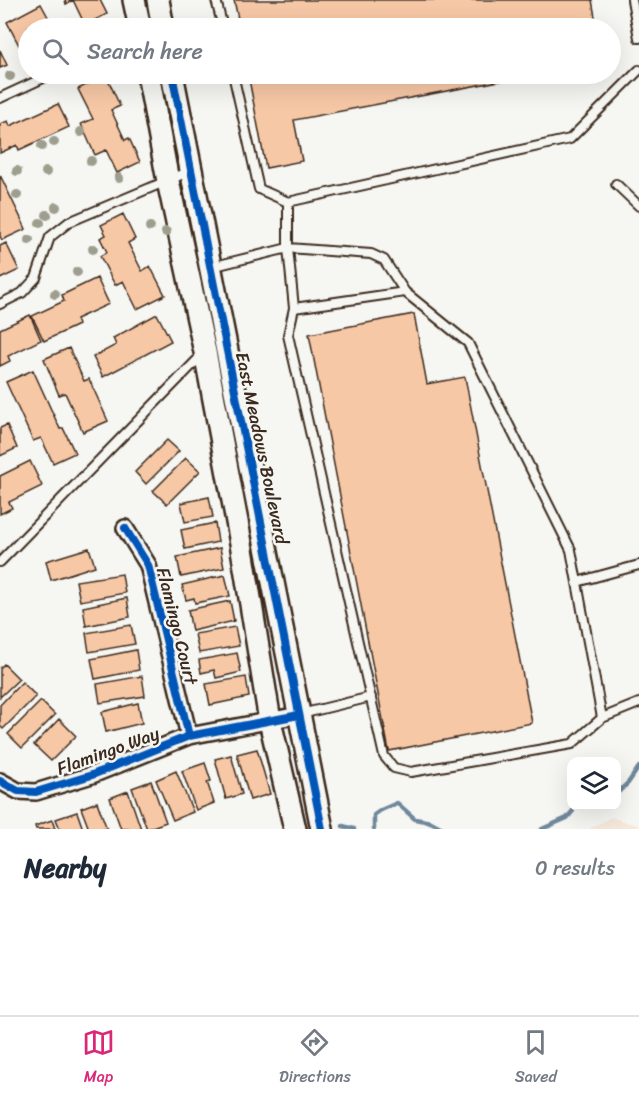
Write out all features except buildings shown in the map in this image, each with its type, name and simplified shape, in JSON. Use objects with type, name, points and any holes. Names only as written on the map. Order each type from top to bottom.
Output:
[{"type":"street","points":[[134,0],[149,18]]},
{"type":"street","points":[[156,18],[158,0]]},
{"type":"street","name":"East Meadows Boulevard","points":[[150,84],[205,352],[241,543],[270,721],[295,829]]},
{"type":"street","name":"East Meadows Boulevard","points":[[174,84],[322,829]]},
{"type":"street","name":"Flamingo Court","points":[[125,528],[148,566],[189,736]]},
{"type":"street","name":"Flamingo Way","points":[[0,781],[18,791],[36,792],[92,775],[189,736],[299,715]]},
{"type":"lane","points":[[216,0],[220,18]]},
{"type":"lane","points":[[632,0],[639,38]]},
{"type":"lane","points":[[235,84],[259,189],[288,202],[570,139],[639,70]]},
{"type":"lane","points":[[0,98],[30,84]]},
{"type":"lane","points":[[0,304],[22,293],[36,278],[50,237],[69,222],[190,171]]},
{"type":"lane","points":[[616,184],[639,206]]},
{"type":"lane","points":[[288,202],[288,248],[294,308],[288,335],[384,756],[394,768],[411,772],[572,744],[602,718],[639,703]]},
{"type":"lane","points":[[210,267],[288,248],[371,254],[384,260],[405,291],[468,343],[572,550],[602,718]]},
{"type":"lane","points":[[294,308],[405,291]]},
{"type":"lane","points":[[0,562],[205,352],[225,342]]},
{"type":"lane","points":[[577,582],[639,565]]},
{"type":"lane","points":[[299,715],[371,697]]},
{"type":"shaded area","points":[[611,817],[639,826],[639,829],[589,829]]},
{"type":"waterway","points":[[621,789],[639,767]]},
{"type":"waterway","points":[[374,829],[374,815],[397,803],[415,819],[431,822],[444,829]]},
{"type":"waterway","points":[[542,829],[567,818],[573,811]]},
{"type":"waterway","points":[[343,826],[354,829]]},
{"type":"cycle path","points":[[174,84],[322,829]]},
{"type":"cycle path","points":[[125,528],[148,565],[189,736]]},
{"type":"cycle path","points":[[0,781],[18,791],[36,792],[92,775],[189,736],[299,715]]}]
